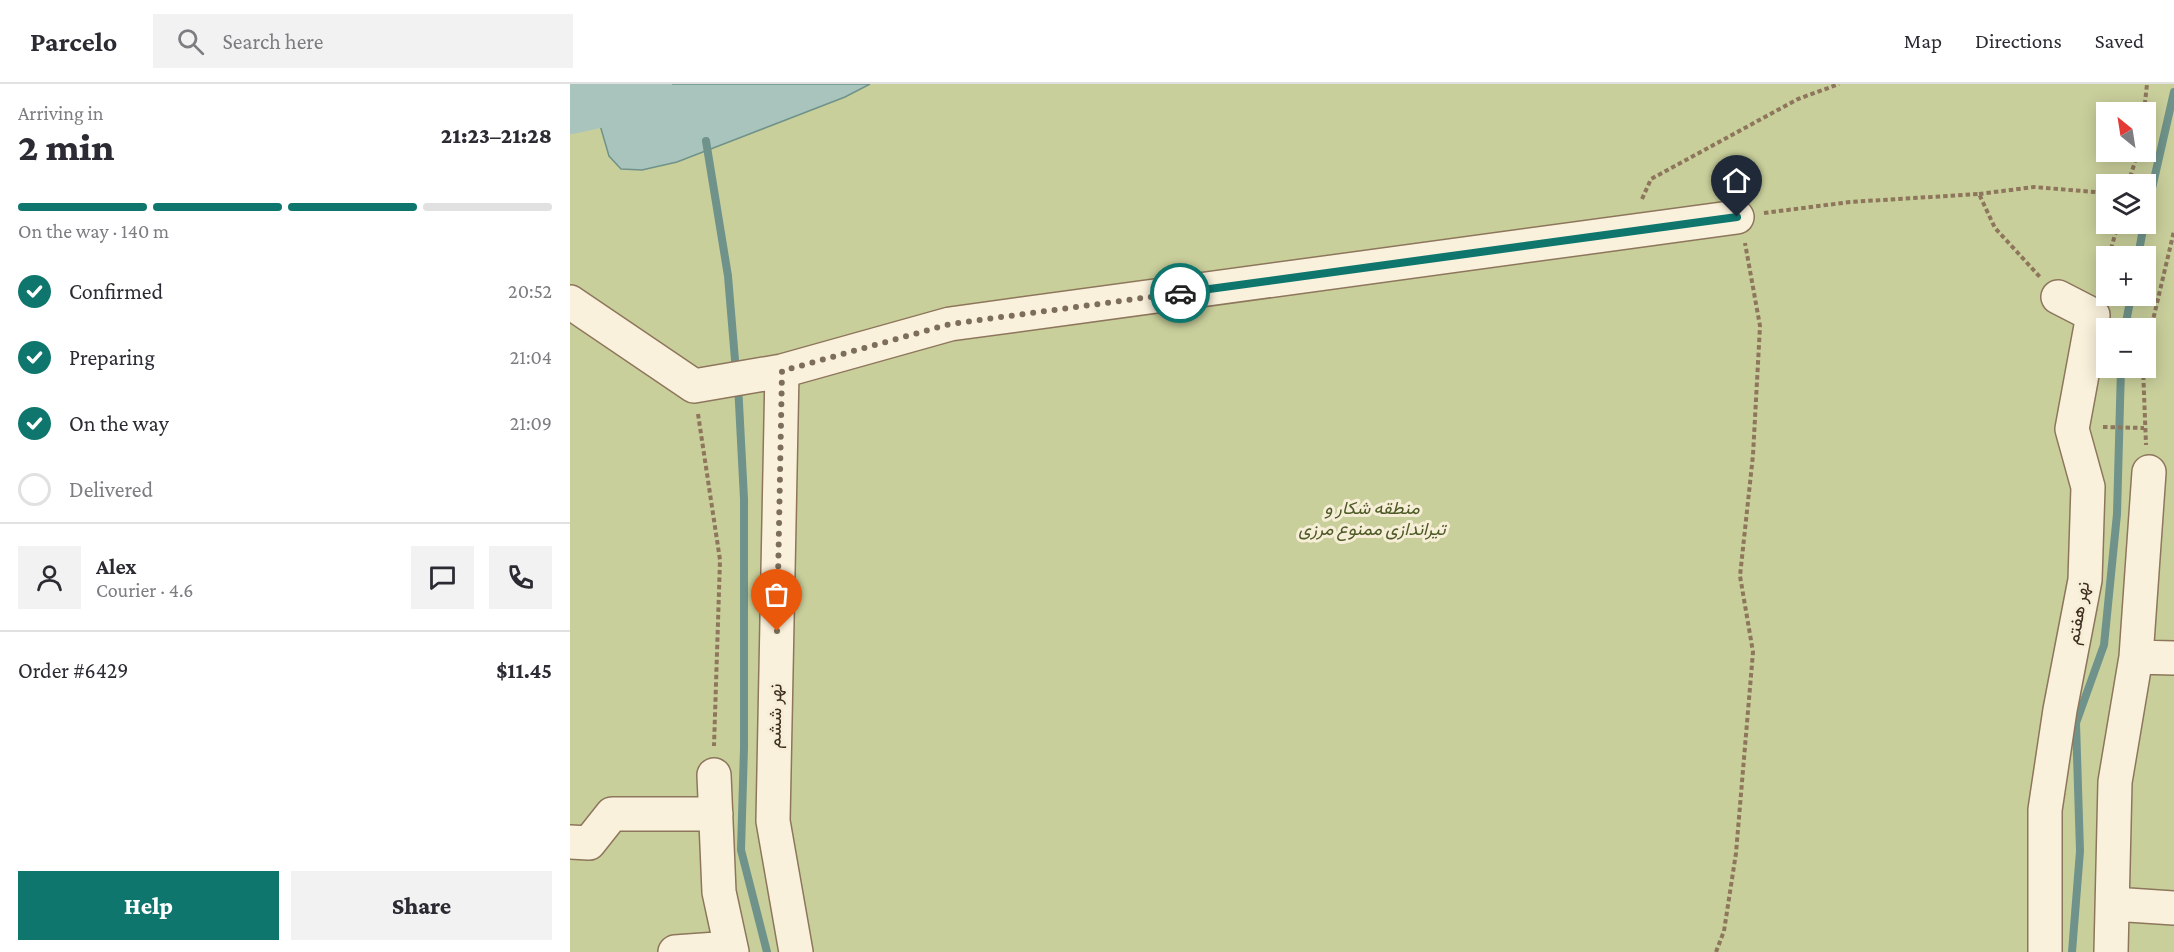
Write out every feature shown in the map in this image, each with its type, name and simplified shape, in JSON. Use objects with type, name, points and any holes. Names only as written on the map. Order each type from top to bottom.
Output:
[{"type":"street","points":[[570,302],[703,384],[770,373],[950,324],[1737,217]]},
{"type":"street","name":"نهر هفتم","points":[[2045,952],[2045,810],[2060,710],[2085,580],[2088,487],[2072,429],[2093,315],[2058,297]]},
{"type":"street","name":"نهر ششم","points":[[770,373],[773,821],[795,952]]},
{"type":"street","points":[[2111,952],[2115,782],[2136,657],[2149,472]]},
{"type":"street","points":[[2136,657],[2174,658]]},
{"type":"street","points":[[675,952],[731,950],[719,892],[714,775]]},
{"type":"street","points":[[570,842],[589,843],[612,814],[716,814]]},
{"type":"street","points":[[2112,904],[2174,908]]},
{"type":"path","points":[[1628,232],[1651,179],[1798,99],[1839,84]]},
{"type":"path","points":[[2145,102],[2147,84]]},
{"type":"path","points":[[1716,952],[1724,931],[1736,853],[1753,652],[1740,576],[1753,455],[1760,326],[1748,254],[1737,217],[1850,202],[1979,194],[2034,187],[2096,192]]},
{"type":"path","points":[[1979,194],[1995,228],[2058,297]]},
{"type":"path","points":[[2153,318],[2174,231]]},
{"type":"path","points":[[2143,378],[2149,472]]},
{"type":"path","points":[[703,384],[720,560],[714,775]]},
{"type":"path","points":[[2107,427],[2145,428]]},
{"type":"green space","name":"منطقه شکار و تیراندازی ممنوع مرزی","points":[[570,84],[2174,84],[2174,952],[570,952]]},
{"type":"water","points":[[588,84],[870,84],[845,97],[677,162],[642,170],[621,169],[609,156]]},
{"type":"waterway","points":[[570,109],[607,101],[647,84]]},
{"type":"waterway","points":[[2155,174],[2174,92]]},
{"type":"waterway","points":[[706,141],[728,276],[736,372]]},
{"type":"waterway","points":[[2140,246],[2142,234]]},
{"type":"waterway","points":[[2127,318],[2129,306]]},
{"type":"waterway","points":[[2072,952],[2080,851],[2076,723],[2104,645],[2117,514],[2121,378]]},
{"type":"waterway","points":[[738,384],[744,499],[744,748],[741,850],[767,952]]},
{"type":"way so far","points":[[777,631],[782,371],[950,324],[1180,293]]},
{"type":"route","points":[[1180,293],[1737,217]]}]
